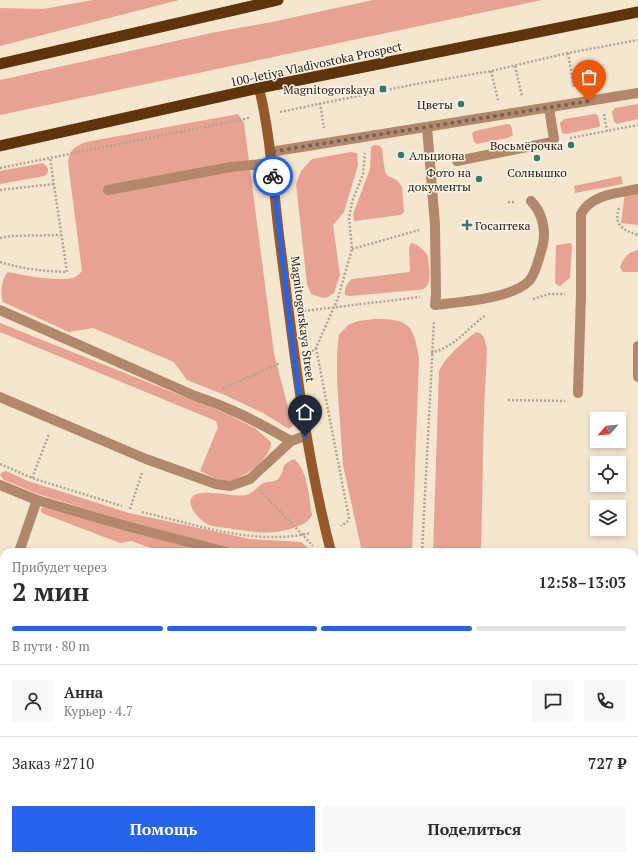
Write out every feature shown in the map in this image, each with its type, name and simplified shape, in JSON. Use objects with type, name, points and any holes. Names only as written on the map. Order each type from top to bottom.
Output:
[{"type":"highway","points":[[0,64],[278,0]]},
{"type":"highway","name":"100-letiya Vladivostoka Prospect","points":[[0,146],[259,88],[638,12]]},
{"type":"main road","name":"Magnitogorskaya Street","points":[[259,88],[265,115],[272,162],[294,357],[305,436],[325,529],[331,548]]},
{"type":"street","points":[[270,152],[638,94]]},
{"type":"street","points":[[456,161],[552,142],[554,139],[550,108]]},
{"type":"street","points":[[427,127],[435,225],[436,300],[497,297],[514,290],[530,280],[544,235],[539,211],[531,201]]},
{"type":"street","points":[[108,190],[231,167],[272,162]]},
{"type":"street","points":[[578,393],[581,294],[581,214],[588,204],[599,197],[638,188]]},
{"type":"street","points":[[0,310],[195,396],[224,406],[258,421],[291,441]]},
{"type":"street","points":[[638,346],[638,376]]},
{"type":"street","points":[[0,397],[146,459],[216,484],[230,486],[250,479],[291,441],[305,436]]},
{"type":"street","points":[[0,485],[37,500],[126,526],[212,548]]},
{"type":"street","points":[[20,548],[37,500]]},
{"type":"path","points":[[0,168],[411,85],[491,71],[568,53],[638,40]]},
{"type":"path","points":[[568,53],[576,103]]},
{"type":"path","points":[[515,66],[526,111]]},
{"type":"path","points":[[491,71],[502,115]]},
{"type":"path","points":[[573,138],[638,125]]},
{"type":"path","points":[[195,396],[227,387],[294,357],[309,354],[316,348],[338,298],[352,249],[349,218],[352,202],[363,174],[365,149]]},
{"type":"path","points":[[0,262],[12,266],[40,271],[67,272],[50,158]]},
{"type":"path","points":[[0,190],[54,184]]},
{"type":"path","points":[[626,191],[617,215],[618,223],[626,231],[638,235]]},
{"type":"path","points":[[352,249],[435,225]]},
{"type":"path","points":[[0,238],[11,236],[62,235]]},
{"type":"path","points":[[527,302],[549,294],[581,294]]},
{"type":"path","points":[[303,311],[436,300],[431,352],[422,548]]},
{"type":"path","points":[[431,352],[443,350],[486,315]]},
{"type":"path","points":[[316,348],[349,518],[342,525],[325,529]]},
{"type":"path","points":[[508,400],[570,401],[578,397],[578,393]]},
{"type":"path","points":[[32,478],[54,420]]},
{"type":"path","points":[[0,464],[32,478],[130,509],[146,459]]},
{"type":"path","points":[[250,479],[314,548]]},
{"type":"path","points":[[138,511],[253,536],[285,537],[301,535]]},
{"type":"shaded area","points":[[93,0],[179,0],[0,46],[0,8],[43,9]]},
{"type":"shaded area","points":[[373,0],[542,0],[0,115],[0,80],[216,32],[272,22]]},
{"type":"shaded area","points":[[638,104],[638,119],[617,124],[614,122],[612,112],[615,108]]},
{"type":"shaded area","points":[[238,114],[244,123],[274,354],[293,426],[289,429],[263,413],[227,396],[187,380],[174,362],[93,328],[69,332],[3,302],[2,298],[1,291],[8,272],[42,278],[69,279],[75,277],[82,271],[68,163],[71,152],[75,147],[86,142]]},
{"type":"shaded area","points":[[596,114],[598,116],[599,127],[566,134],[562,133],[560,123],[564,119]]},
{"type":"shaded area","points":[[507,124],[511,125],[513,135],[508,138],[477,144],[474,142],[472,133],[475,131]]},
{"type":"shaded area","points":[[375,145],[380,146],[382,149],[385,172],[388,176],[397,180],[402,187],[404,212],[401,215],[355,221],[353,214],[370,169],[371,147]]},
{"type":"shaded area","points":[[351,152],[357,153],[358,165],[344,212],[333,225],[340,275],[334,293],[323,298],[311,294],[307,284],[296,184],[301,171],[312,159]]},
{"type":"shaded area","points":[[43,163],[48,169],[47,174],[44,176],[0,184],[0,171]]},
{"type":"shaded area","points":[[621,176],[623,184],[575,193],[574,186]]},
{"type":"shaded area","points":[[638,190],[638,225],[621,223],[625,193]]},
{"type":"shaded area","points":[[411,243],[421,248],[428,256],[430,273],[429,282],[424,289],[350,296],[345,295],[346,286],[352,279],[409,272],[409,247]]},
{"type":"shaded area","points":[[571,243],[570,278],[560,286],[555,282],[556,246]]},
{"type":"shaded area","points":[[638,250],[638,272],[623,272],[620,267],[625,258],[631,252]]},
{"type":"shaded area","points":[[375,319],[396,320],[408,326],[415,338],[419,358],[412,548],[361,548],[343,465],[337,380],[337,352],[339,335],[348,325],[358,321]]},
{"type":"shaded area","points":[[0,323],[227,414],[255,428],[271,442],[267,455],[255,468],[240,477],[225,481],[212,477],[200,471],[218,427],[216,421],[0,332]]},
{"type":"shaded area","points":[[476,332],[480,333],[484,337],[487,349],[481,548],[433,548],[439,371],[450,355]]},
{"type":"shaded area","points":[[294,459],[299,464],[305,477],[312,515],[301,525],[279,532],[245,531],[214,526],[201,520],[191,506],[191,499],[195,495],[201,493],[236,495],[249,494],[260,485],[276,480],[281,476],[286,463]]},
{"type":"shaded area","points":[[6,471],[28,481],[129,513],[250,539],[301,542],[308,548],[233,548],[125,521],[38,494],[4,480],[0,475],[2,472]]},
{"type":"shaded area","points":[[43,507],[198,548],[151,548],[131,541],[120,543],[44,514],[41,512]]},
{"type":"way so far","points":[[273,176],[270,152],[589,101]]},
{"type":"place","name":"Magnitogorskaya","points":[[383,89]]},
{"type":"place","name":"Цветы","points":[[461,104]]},
{"type":"place","name":"Восьмёрочка","points":[[571,145]]},
{"type":"place","name":"Альциона","points":[[401,155]]},
{"type":"place","name":"Солнышко","points":[[537,158]]},
{"type":"place","name":"Фото на документы","points":[[479,179]]},
{"type":"place","name":"Госаптека","points":[[467,225]]},
{"type":"route","points":[[273,176],[292,342],[305,436]]}]
